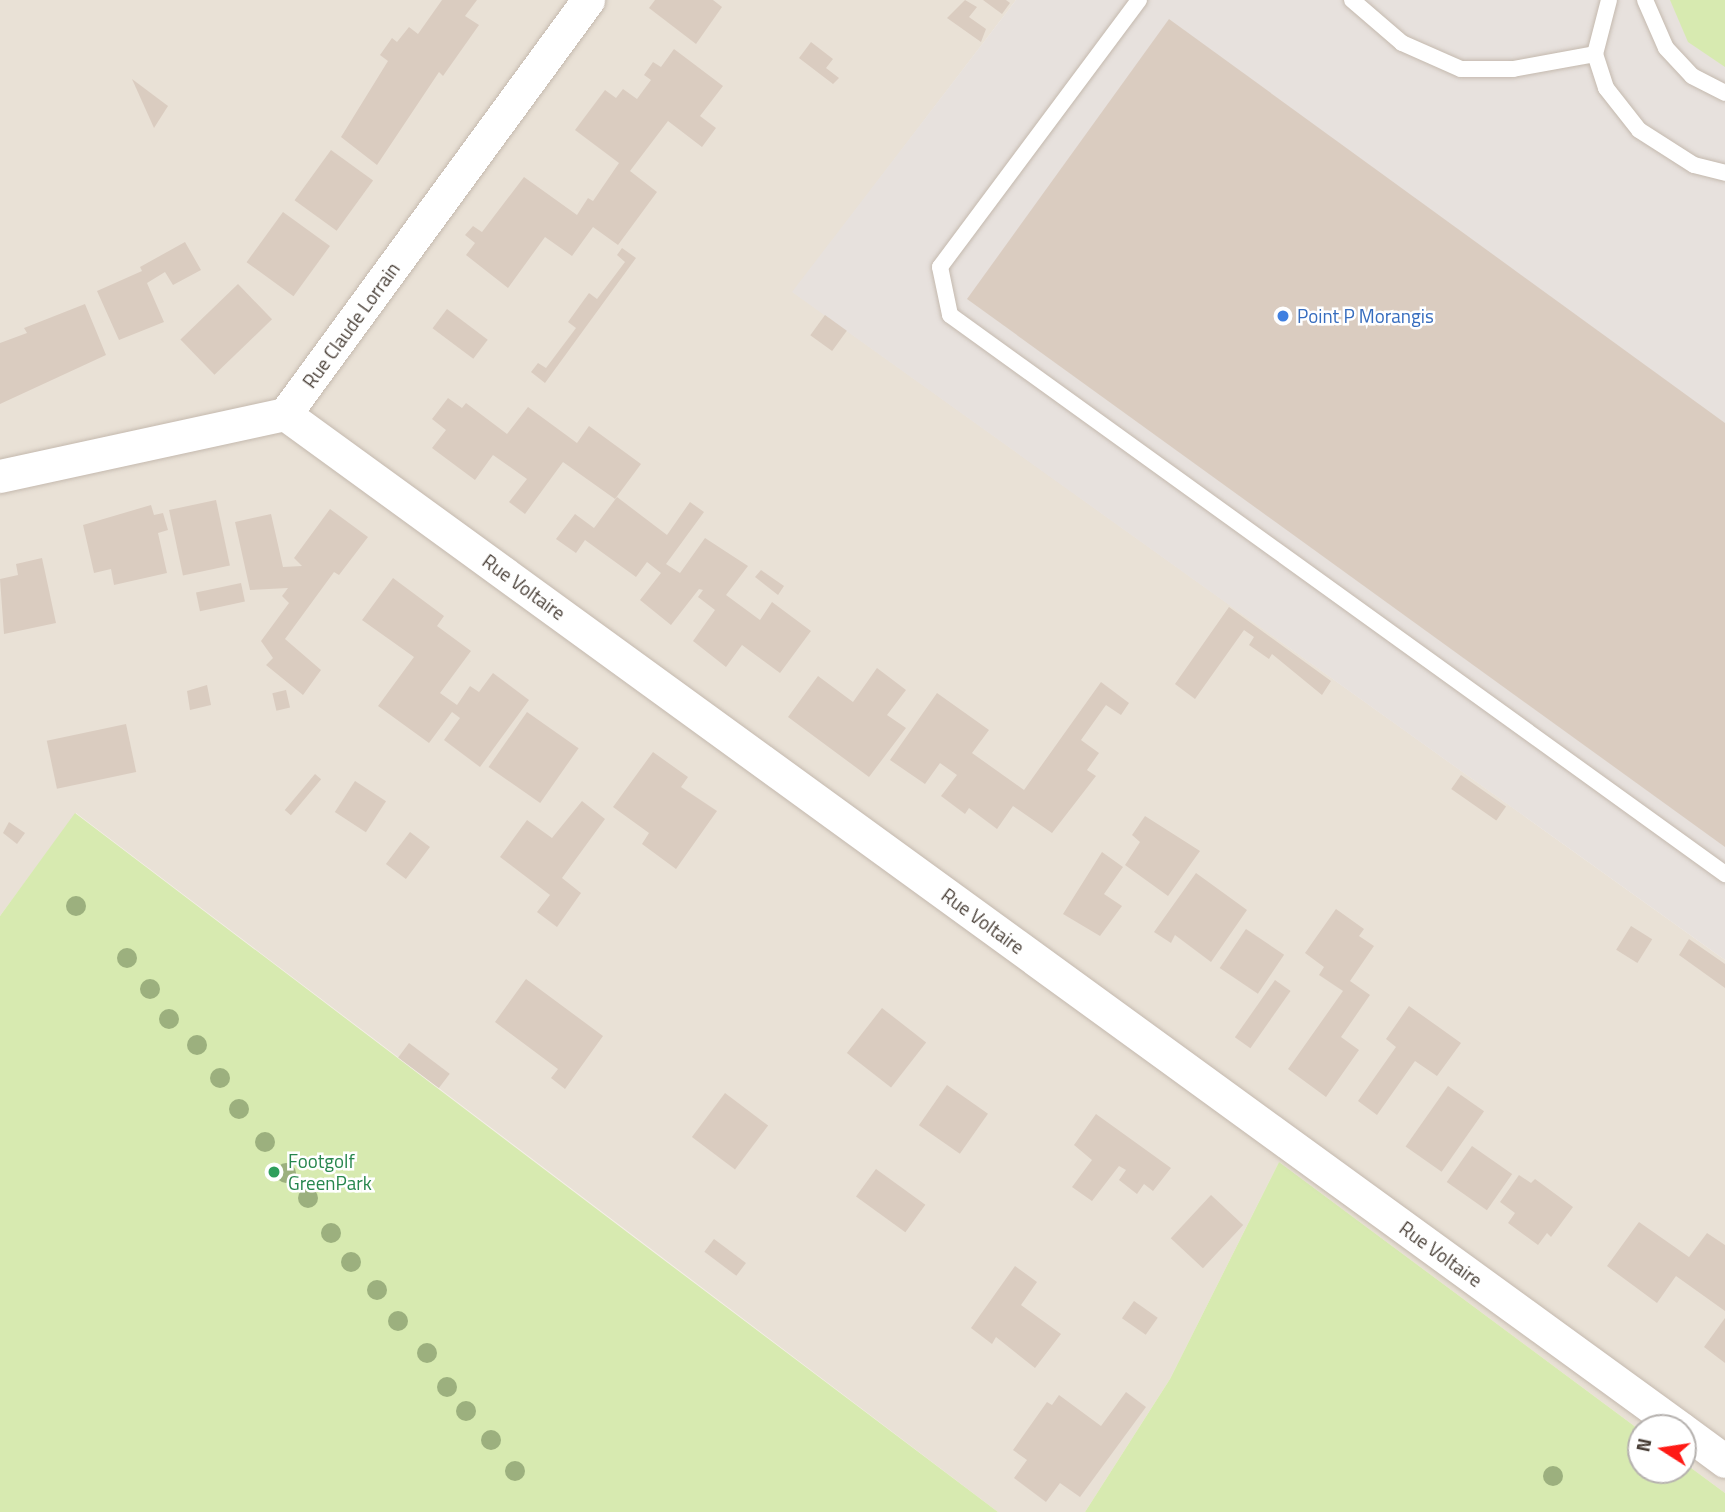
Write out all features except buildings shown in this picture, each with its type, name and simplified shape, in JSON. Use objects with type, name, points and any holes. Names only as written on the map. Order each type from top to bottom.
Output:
[{"type":"street","name":"Rue Claude Lorrain","points":[[285,414],[588,0]]},
{"type":"street","points":[[0,476],[285,414]]},
{"type":"street","name":"Rue Voltaire","points":[[285,414],[1660,1414]]},
{"type":"street","name":"Rue Voltaire","points":[[1697,1441],[1725,1461]]},
{"type":"lane","points":[[1139,0],[940,267],[950,315],[1725,874]]},
{"type":"lane","points":[[1352,0],[1402,43],[1461,69],[1513,69],[1595,54]]},
{"type":"lane","points":[[1609,0],[1595,54],[1606,89],[1639,130],[1694,165],[1725,173]]},
{"type":"lane","points":[[1645,0],[1665,48],[1692,76],[1725,93]]},
{"type":"shaded area","points":[[0,0],[1016,0],[793,292],[1725,960],[1725,1493],[1697,1472],[1697,1414],[1627,1414],[1627,1421],[1279,1162],[1170,1379],[1085,1512],[998,1512],[76,813],[0,916]]},
{"type":"shaded area","points":[[1016,0],[1725,0],[1725,960],[792,292]]},
{"type":"green space","points":[[1670,0],[1725,0],[1725,67],[1688,42]]},
{"type":"green space","name":"Footgolf GreenPark","points":[[75,813],[998,1512],[0,1512],[0,916]]},
{"type":"green space","points":[[1279,1162],[1627,1421],[1627,1484],[1697,1484],[1697,1472],[1725,1493],[1725,1512],[1085,1512],[1170,1379]]},
{"type":"place","name":"Point P Morangis","points":[[1283,316]]},
{"type":"place","name":"Footgolf GreenPark","points":[[274,1172]]}]
